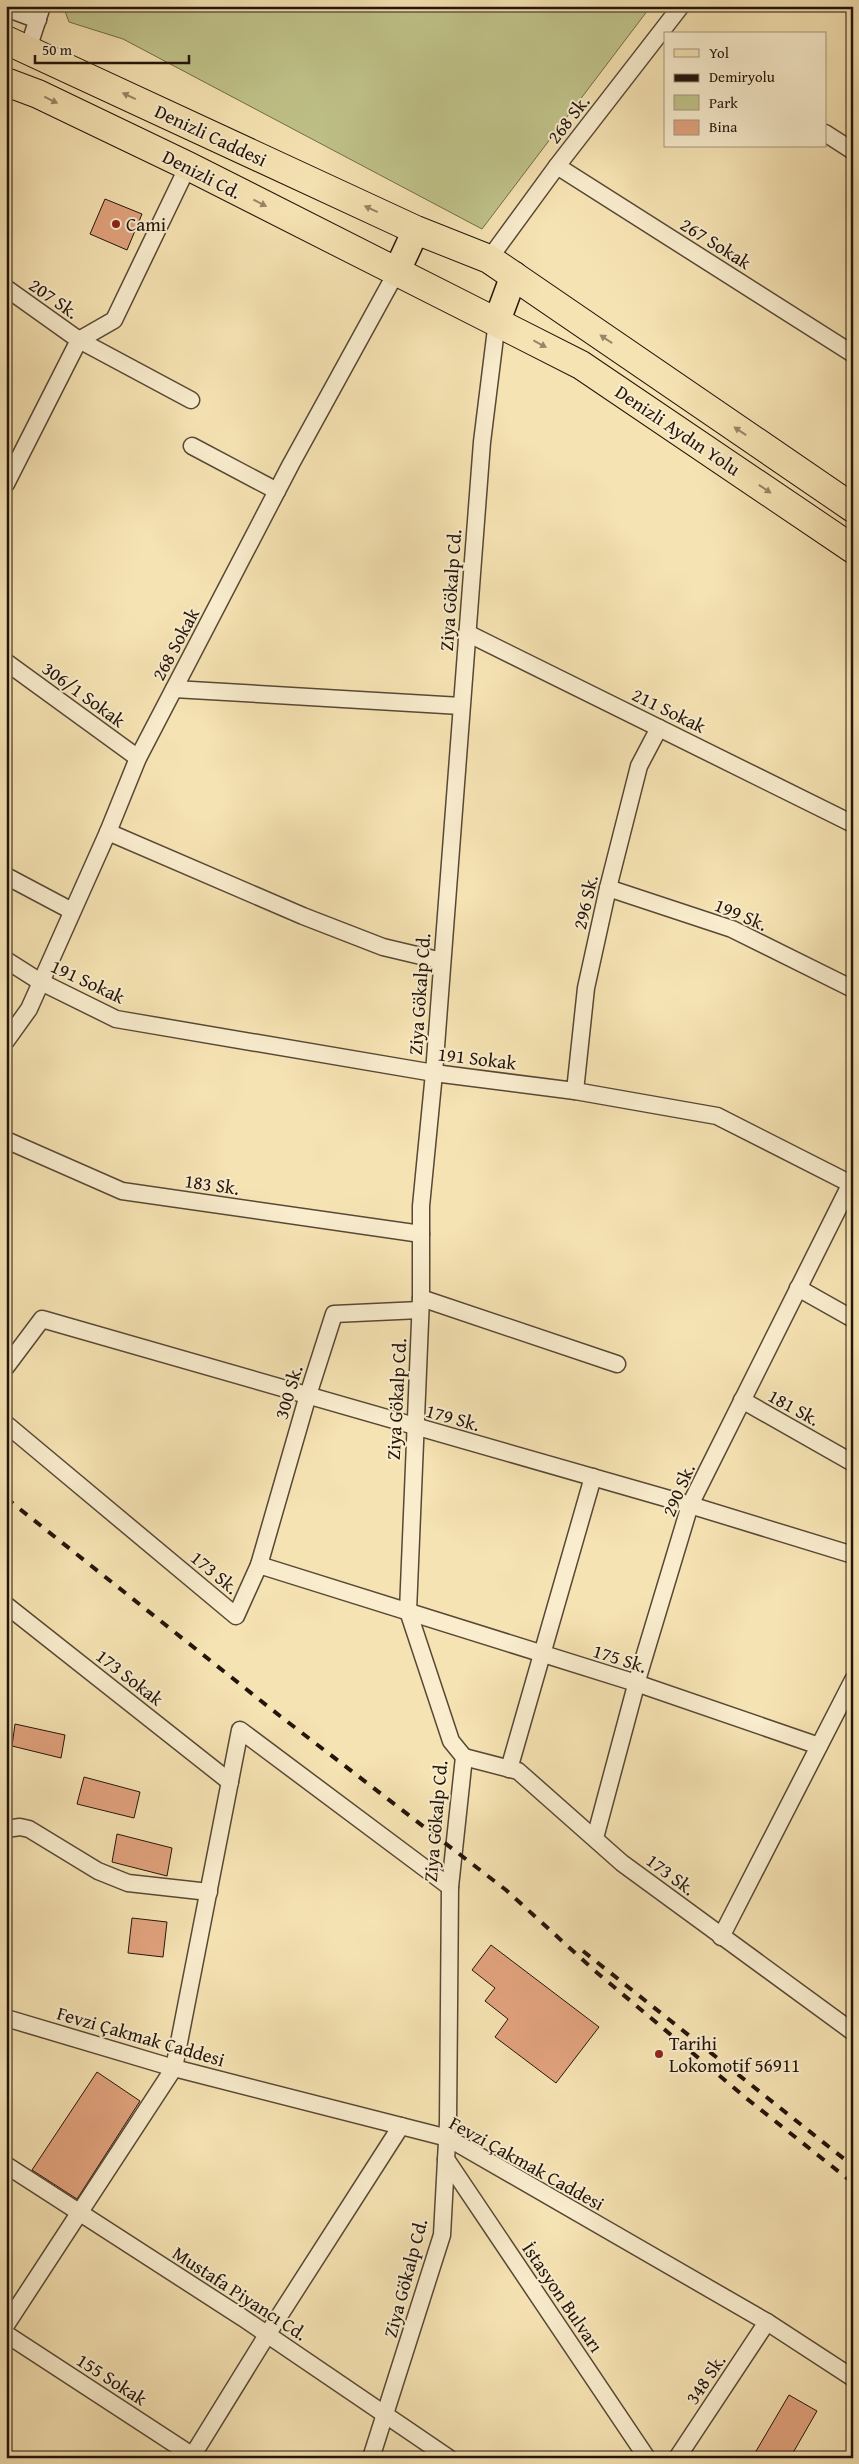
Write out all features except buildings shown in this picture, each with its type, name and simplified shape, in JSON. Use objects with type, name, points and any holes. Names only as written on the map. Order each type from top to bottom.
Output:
[{"type":"highway","name":"Denizli Caddesi","points":[[17,45],[416,230],[489,259]]},
{"type":"highway","name":"Denizli Cd.","points":[[6,82],[38,94],[188,166],[396,273],[497,321]]},
{"type":"highway","name":"Denizli Aydın Yolu","points":[[489,259],[853,508]]},
{"type":"highway","name":"Denizli Aydın Yolu","points":[[497,321],[581,365],[853,549]]},
{"type":"main road","points":[[396,273],[416,230]]},
{"type":"main road","points":[[497,321],[514,275]]},
{"type":"street","name":"268 Sk.","points":[[668,32],[681,6]]},
{"type":"street","points":[[6,8],[40,13],[17,45]]},
{"type":"street","name":"268 Sk.","points":[[489,259],[557,166],[664,37]]},
{"type":"street","points":[[826,134],[853,151]]},
{"type":"street","points":[[8,473],[79,340],[114,320],[188,166]]},
{"type":"street","name":"267 Sokak","points":[[557,166],[853,354]]},
{"type":"street","name":"268 Sokak","points":[[6,1041],[29,1009],[39,982],[108,832],[138,758],[277,491],[396,273]]},
{"type":"street","name":"207 Sk.","points":[[6,288],[79,340],[191,400]]},
{"type":"street","name":"Ziya Gökalp Cd.","points":[[371,2458],[442,2235],[448,2138],[450,1887],[464,1757],[451,1741],[408,1611],[420,1304],[421,1206],[434,1073],[482,442],[497,321]]},
{"type":"street","points":[[192,446],[277,491]]},
{"type":"street","name":"211 Sokak","points":[[466,633],[853,824]]},
{"type":"street","name":"306/1 Sokak","points":[[6,662],[138,758]]},
{"type":"street","points":[[174,689],[461,706]]},
{"type":"street","name":"296 Sk.","points":[[575,1091],[586,988],[608,888],[639,766],[659,728]]},
{"type":"street","points":[[108,832],[303,916],[383,947],[442,961]]},
{"type":"street","points":[[6,876],[72,911]]},
{"type":"street","name":"199 Sk.","points":[[608,888],[732,929],[853,989]]},
{"type":"street","name":"191 Sokak","points":[[6,960],[39,982],[116,1019],[434,1073],[575,1091],[717,1116],[852,1182]]},
{"type":"street","name":"183 Sk.","points":[[6,1140],[122,1191],[421,1234]]},
{"type":"street","name":"290 Sk.","points":[[595,1838],[636,1684],[690,1505],[852,1182]]},
{"type":"street","points":[[798,1288],[853,1319]]},
{"type":"street","name":"300 Sk.","points":[[259,1566],[308,1395],[334,1314],[420,1304],[617,1364]]},
{"type":"street","name":"179 Sk.","points":[[6,1367],[42,1319],[690,1505],[853,1554]]},
{"type":"street","name":"181 Sk.","points":[[742,1400],[853,1463]]},
{"type":"street","name":"173 Sk.","points":[[6,1424],[236,1616],[259,1566],[408,1611]]},
{"type":"street","points":[[510,1769],[593,1477]]},
{"type":"street","name":"173 Sokak","points":[[6,1605],[230,1782]]},
{"type":"street","name":"175 Sk.","points":[[408,1611],[636,1684],[819,1746]]},
{"type":"street","points":[[720,1937],[819,1746],[851,1689]]},
{"type":"street","points":[[6,2325],[174,2068],[240,1730],[450,1887]]},
{"type":"street","name":"173 Sk.","points":[[464,1757],[518,1771],[622,1863],[720,1937],[853,2032]]},
{"type":"street","points":[[6,1829],[29,1828],[98,1871],[128,1883],[208,1892]]},
{"type":"street","name":"Fevzi Çakmak Caddesi","points":[[6,2018],[174,2068],[448,2138],[767,2322],[853,2378]]},
{"type":"street","points":[[193,2457],[267,2334],[401,2126]]},
{"type":"street","name":"İstasyon Bulvarı","points":[[446,2159],[647,2458]]},
{"type":"street","name":"Mustafa Piyancı Cd.","points":[[6,2165],[267,2334],[450,2458]]},
{"type":"street","name":"348 Sk.","points":[[677,2458],[767,2322]]},
{"type":"street","name":"155 Sokak","points":[[6,2334],[193,2457]]},
{"type":"green space","points":[[63,6],[651,6],[482,229],[123,39],[69,22]]},
{"type":"railway","points":[[6,1498],[280,1716],[506,1890],[595,1971],[746,2098],[853,2183]]},
{"type":"railway","points":[[583,1951],[853,2166]]},
{"type":"place","name":"Cami","points":[[116,224]]},
{"type":"place","name":"Tarihi Lokomotif 56911","points":[[659,2054]]}]
